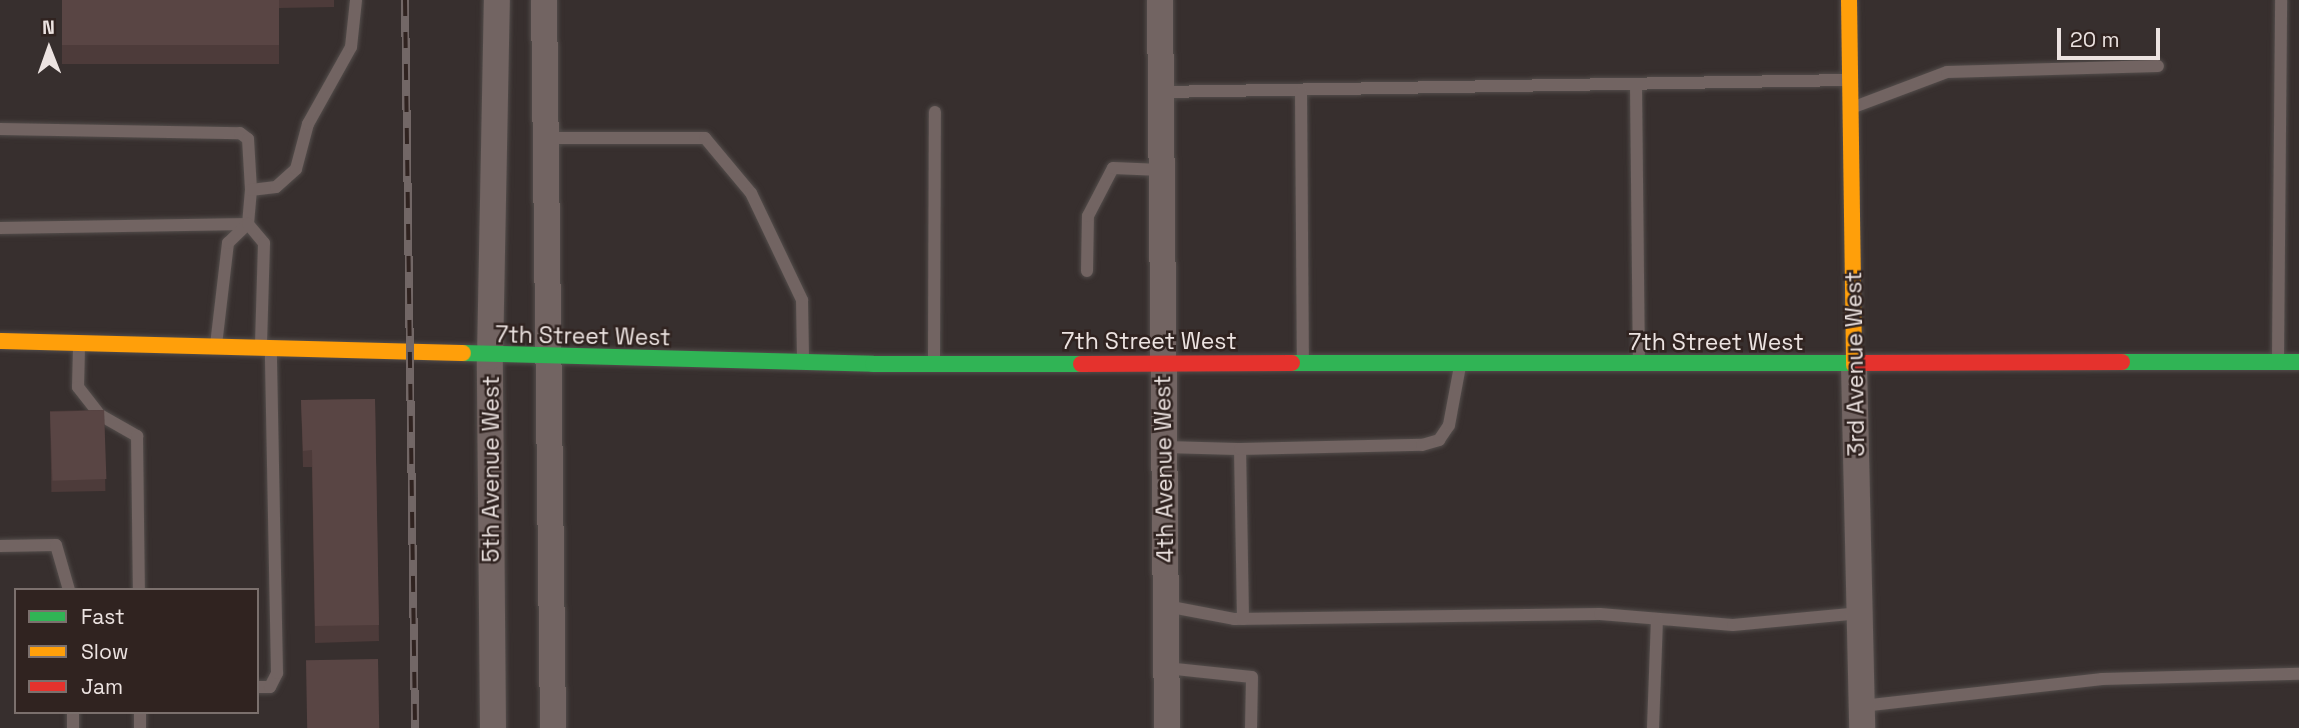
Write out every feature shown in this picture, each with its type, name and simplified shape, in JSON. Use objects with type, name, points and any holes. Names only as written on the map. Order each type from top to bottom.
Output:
[{"type":"street","name":"5th Avenue West","points":[[493,728],[491,357],[497,0]]},
{"type":"street","points":[[544,0],[553,728]]},
{"type":"street","name":"4th Avenue West","points":[[1160,0],[1167,728]]},
{"type":"street","name":"3rd Avenue West","points":[[1849,0],[1862,717]]},
{"type":"street","name":"7th Street West","points":[[0,341],[549,359],[803,363],[1854,365],[2299,362]]},
{"type":"lane","points":[[251,190],[276,187],[296,169],[308,124],[351,47],[356,0]]},
{"type":"lane","points":[[2278,362],[2281,0]]},
{"type":"lane","points":[[1850,108],[1947,72],[2158,66]]},
{"type":"lane","points":[[1161,92],[1301,92],[1850,80]]},
{"type":"lane","points":[[1636,85],[1639,365]]},
{"type":"lane","points":[[1301,92],[1303,364]]},
{"type":"lane","points":[[933,363],[935,112]]},
{"type":"lane","points":[[0,129],[240,133],[248,139],[251,190],[248,224],[228,243],[215,348]]},
{"type":"lane","points":[[546,138],[705,138],[751,193],[802,300],[803,363]]},
{"type":"lane","points":[[1087,271],[1088,216],[1113,168],[1161,170]]},
{"type":"lane","points":[[0,228],[248,224]]},
{"type":"lane","points":[[248,224],[264,243],[277,673],[271,687],[259,687]]},
{"type":"lane","points":[[79,343],[78,387],[100,415],[137,436],[139,588]]},
{"type":"lane","points":[[1163,447],[1240,449],[1422,446],[1439,440],[1449,425],[1461,365]]},
{"type":"lane","points":[[1240,449],[1243,619]]},
{"type":"lane","points":[[0,546],[56,545],[68,588]]},
{"type":"lane","points":[[1166,606],[1243,619],[1600,614],[1733,625],[1860,613]]},
{"type":"lane","points":[[1653,728],[1657,619]]},
{"type":"lane","points":[[1166,668],[1252,677],[1251,728]]},
{"type":"lane","points":[[1862,717],[2102,679],[2299,674]]},
{"type":"building","points":[[62,0],[279,0],[279,45],[62,45]]},
{"type":"building","points":[[375,399],[379,625],[315,626],[312,450],[303,451],[301,400]]},
{"type":"building","points":[[104,410],[106,479],[52,481],[50,412]]},
{"type":"building","points":[[378,659],[379,728],[307,728],[306,660]]},
{"type":"railway","points":[[405,0],[415,728]]},
{"type":"traffic: fast","points":[[463,353],[873,364],[1081,364]]},
{"type":"traffic: fast","points":[[2122,362],[2299,362]]},
{"type":"traffic: fast","points":[[1292,363],[1861,363]]},
{"type":"traffic: slow","points":[[1849,0],[1854,365]]},
{"type":"traffic: slow","points":[[0,341],[463,353]]},
{"type":"traffic: jam","points":[[1861,363],[2122,362]]},
{"type":"traffic: jam","points":[[1081,364],[1292,363]]}]
